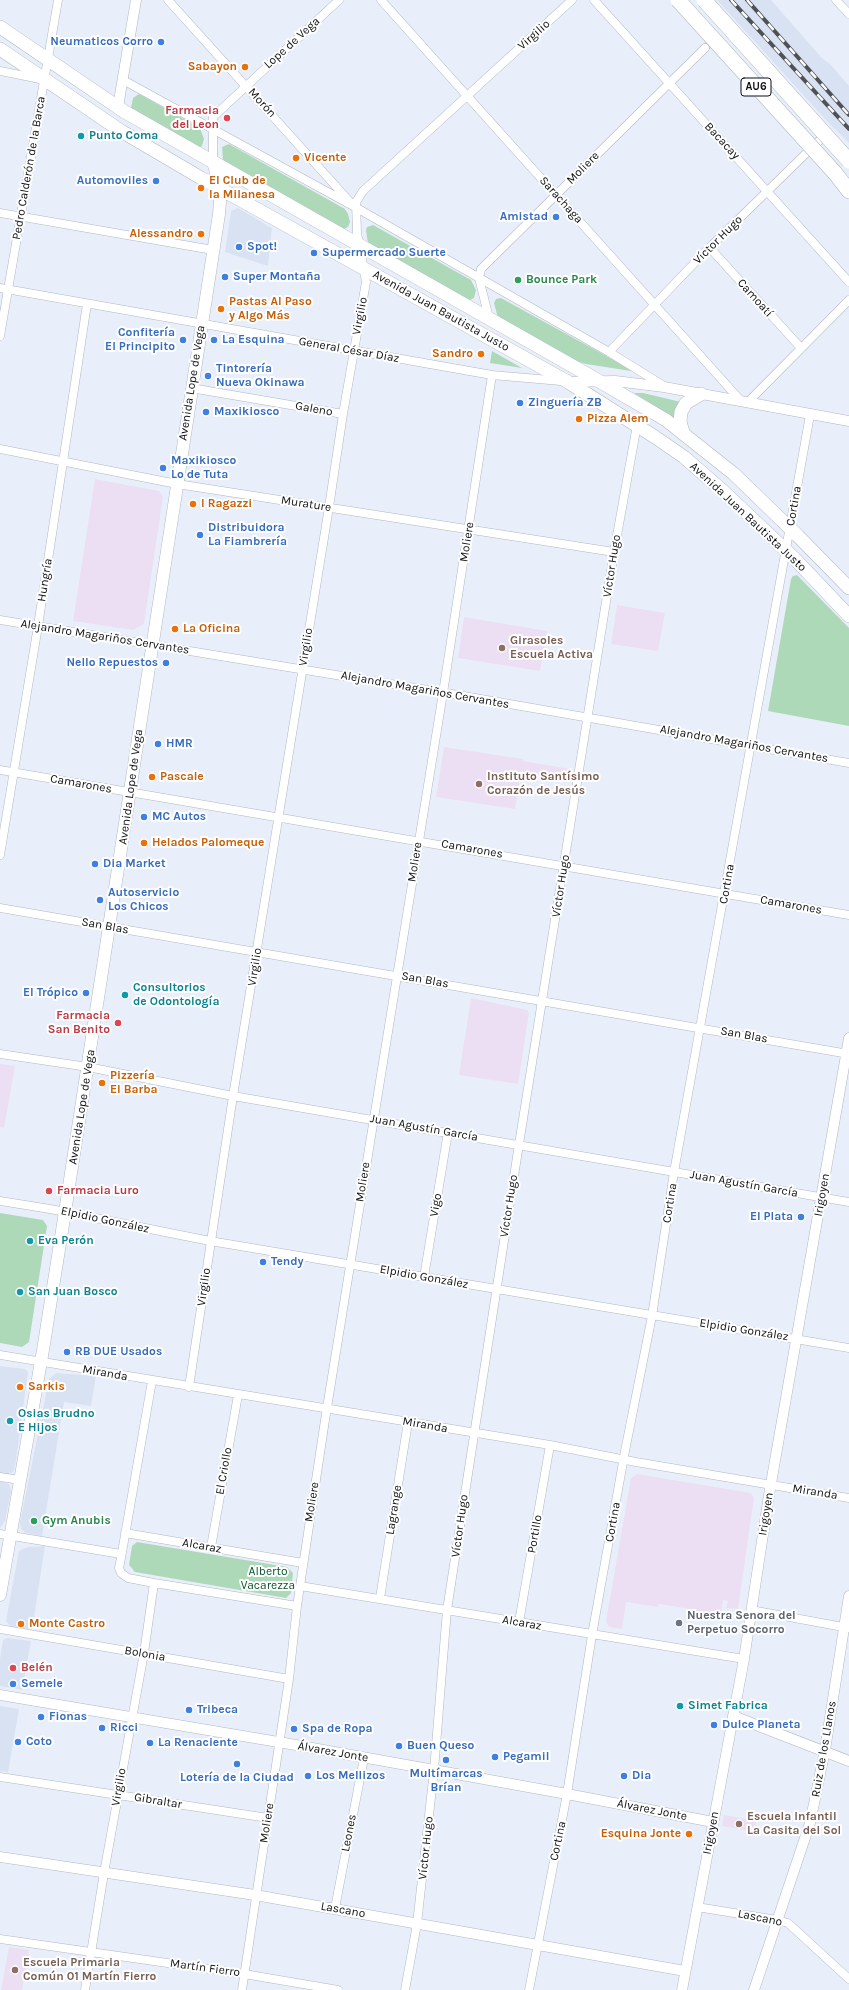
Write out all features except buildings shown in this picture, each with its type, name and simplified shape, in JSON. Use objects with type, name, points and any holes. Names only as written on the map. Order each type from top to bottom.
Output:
[{"type":"highway","name":"AU6","points":[[678,0],[849,191]]},
{"type":"highway","name":"AU6","points":[[704,0],[849,161]]},
{"type":"main road","name":"Avenida Juan Bautista Justo","points":[[0,28],[118,107],[358,245],[599,380],[683,432],[734,474],[790,527],[849,588]]},
{"type":"main road","name":"Avenida Juan Bautista Justo","points":[[0,49],[121,131],[221,189],[568,382],[637,425],[703,473],[786,551],[849,616]]},
{"type":"main road","name":"Avenida Lope de Vega","points":[[0,1595],[5,1535],[20,1480],[41,1362],[110,927],[213,250],[221,189],[213,162]]},
{"type":"main road","points":[[683,432],[680,422],[681,412],[686,403],[701,394]]},
{"type":"street","name":"Pedro Calderón de la Barca","points":[[0,336],[4,289],[21,217],[58,0]]},
{"type":"street","points":[[118,107],[136,0]]},
{"type":"street","name":"Morón","points":[[168,0],[355,207]]},
{"type":"street","name":"Lope de Vega","points":[[245,85],[339,0]]},
{"type":"street","name":"Sarachaga","points":[[381,0],[744,402]]},
{"type":"street","name":"Virgilio","points":[[189,1387],[233,1096],[353,351],[366,282],[358,245],[355,207],[358,196],[572,0]]},
{"type":"street","name":"Bacacay","points":[[594,0],[849,282]]},
{"type":"street","points":[[836,0],[849,14]]},
{"type":"street","name":"Moliere","points":[[479,278],[482,269],[705,48]]},
{"type":"street","points":[[0,71],[44,80]]},
{"type":"street","points":[[123,80],[355,207],[609,352],[664,386]]},
{"type":"street","name":"Avenida Lope de Vega","points":[[213,162],[213,117],[245,85]]},
{"type":"street","name":"Víctor Hugo","points":[[609,352],[710,248],[830,130]]},
{"type":"street","points":[[0,213],[213,250]]},
{"type":"street","name":"Camoatí","points":[[710,248],[801,348]]},
{"type":"street","points":[[479,278],[489,318]]},
{"type":"street","name":"General César Díaz","points":[[4,289],[492,375],[568,382],[599,380],[621,381],[664,386],[810,415],[849,421]]},
{"type":"street","points":[[744,402],[849,300]]},
{"type":"street","name":"Hungría","points":[[0,855],[38,626],[87,304]]},
{"type":"street","name":"Moliere","points":[[242,1990],[255,1894],[280,1742],[297,1606],[326,1409],[443,692],[492,375]]},
{"type":"street","name":"Galeno","points":[[192,388],[343,414]]},
{"type":"street","name":"Cortina","points":[[529,1990],[536,1945],[568,1794],[592,1635],[652,1316],[674,1172],[702,1028],[810,415]]},
{"type":"street","name":"Víctor Hugo","points":[[405,1990],[417,1924],[434,1770],[447,1610],[519,1144],[589,718],[614,552],[637,425]]},
{"type":"street","name":"Murature","points":[[0,449],[177,484],[614,552]]},
{"type":"street","name":"Alejandro Magariños Cervantes","points":[[0,620],[443,692],[849,763]]},
{"type":"street","name":"Camarones","points":[[0,770],[419,840],[849,915]]},
{"type":"street","name":"San Blas","points":[[0,908],[543,1000],[848,1054]]},
{"type":"street","name":"Irigoyen","points":[[682,1990],[744,1659],[771,1485],[821,1198],[848,1054],[849,1038]]},
{"type":"street","name":"Juan Agustín García","points":[[0,1054],[88,1067],[233,1096],[849,1202]]},
{"type":"street","name":"Vigo","points":[[424,1277],[448,1132]]},
{"type":"street","name":"Elpidio González","points":[[0,1201],[65,1212],[210,1241],[849,1348]]},
{"type":"street","name":"Miranda","points":[[0,1355],[550,1445],[849,1498]]},
{"type":"street","points":[[152,1381],[125,1533],[120,1568],[121,1573],[128,1578],[154,1583],[297,1606]]},
{"type":"street","name":"El Criollo","points":[[211,1547],[238,1395]]},
{"type":"street","name":"Lagrange","points":[[380,1598],[408,1422]]},
{"type":"street","name":"Portillo","points":[[519,1622],[550,1445]]},
{"type":"street","points":[[0,1477],[20,1480]]},
{"type":"street","name":"Alcaraz","points":[[125,1533],[303,1563]]},
{"type":"street","points":[[5,1535],[122,1554]]},
{"type":"street","name":"Virgilio","points":[[85,1990],[104,1873],[144,1654],[154,1583]]},
{"type":"street","name":"Alcaraz","points":[[300,1586],[744,1659]]},
{"type":"street","name":"Ruiz de los Llanos","points":[[754,1990],[810,1823],[825,1750],[846,1628],[849,1596]]},
{"type":"street","points":[[751,1610],[846,1628]]},
{"type":"street","name":"Bolonia","points":[[0,1629],[289,1679]]},
{"type":"street","name":"Álvarez Jonte","points":[[0,1695],[280,1742],[713,1822]]},
{"type":"street","points":[[733,1716],[825,1750],[849,1761]]},
{"type":"street","name":"Leones","points":[[335,1908],[364,1758]]},
{"type":"street","name":"Gibraltar","points":[[0,1777],[268,1818]]},
{"type":"street","name":"Lascano","points":[[0,1857],[255,1894],[685,1972]]},
{"type":"street","name":"Lascano","points":[[697,1907],[788,1923],[849,1979]]},
{"type":"street","name":"Martín Fierro","points":[[0,1939],[244,1974],[338,1990]]},
{"type":"shaded area","points":[[717,0],[771,0],[849,86],[849,143],[826,120]]},
{"type":"shaded area","points":[[238,208],[272,228],[268,266],[225,252],[231,211]]},
{"type":"shaded area","points":[[95,479],[159,491],[163,497],[144,624],[133,630],[73,621]]},
{"type":"shaded area","points":[[617,605],[665,613],[658,651],[611,644]]},
{"type":"shaded area","name":"Girasoles Escuela Activa","points":[[464,617],[547,631],[540,671],[458,658]]},
{"type":"shaded area","name":"Instituto Santísimo Corazón de Jesús","points":[[444,747],[523,759],[523,761],[570,769],[568,779],[521,771],[515,809],[436,797]]},
{"type":"shaded area","points":[[471,998],[527,1010],[529,1013],[518,1084],[459,1075]]},
{"type":"shaded area","points":[[0,1064],[15,1066],[4,1128],[0,1127]]},
{"type":"shaded area","points":[[0,1366],[25,1369],[28,1372],[15,1467],[13,1472],[6,1475],[0,1474]]},
{"type":"shaded area","points":[[56,1373],[96,1376],[91,1406],[64,1402],[42,1536],[26,1533],[21,1529],[20,1523],[49,1379]]},
{"type":"shaded area","points":[[637,1474],[751,1493],[754,1498],[738,1609],[726,1608],[728,1601],[723,1600],[720,1617],[678,1607],[659,1604],[658,1607],[626,1602],[622,1629],[609,1627],[606,1621],[631,1478]]},
{"type":"shaded area","points":[[0,1481],[9,1484],[11,1491],[5,1521],[0,1528]]},
{"type":"shaded area","points":[[45,1546],[32,1630],[10,1626],[6,1621],[19,1551],[27,1547]]},
{"type":"shaded area","points":[[7,1638],[31,1641],[22,1690],[0,1686],[0,1659],[3,1640]]},
{"type":"shaded area","points":[[0,1706],[19,1709],[8,1772],[0,1771]]},
{"type":"shaded area","name":"Escuela Infantil La Casita del Sol","points":[[724,1815],[756,1821],[755,1832],[722,1826]]},
{"type":"shaded area","name":"Escuela Primaria Común 01 Martín Fierro","points":[[9,1947],[29,1950],[22,1990],[1,1990]]},
{"type":"green space","points":[[139,94],[200,128],[204,139],[202,146],[198,148],[131,108],[133,98]]},
{"type":"green space","points":[[229,144],[345,209],[350,222],[348,227],[344,229],[223,161],[222,147]]},
{"type":"green space","points":[[373,225],[471,280],[476,290],[474,298],[468,301],[368,244],[366,230],[367,227]]},
{"type":"green space","points":[[501,298],[630,369],[631,371],[586,364],[570,359],[498,318],[494,303],[496,299]]},
{"type":"green space","points":[[492,351],[522,368],[490,363]]},
{"type":"green space","points":[[634,393],[643,393],[681,402],[674,418]]},
{"type":"green space","points":[[797,575],[849,628],[849,726],[768,711],[791,579],[793,576]]},
{"type":"green space","points":[[0,1213],[43,1220],[47,1226],[29,1342],[22,1347],[0,1343]]},
{"type":"green space","name":"Alberto Vacarezza","points":[[137,1542],[287,1567],[293,1573],[291,1593],[286,1598],[135,1572],[129,1565],[132,1546]]},
{"type":"tunnel","points":[[705,48],[724,30]]},
{"type":"railway","points":[[731,0],[849,129]]},
{"type":"railway","points":[[747,0],[849,115]]},
{"type":"place","name":"Neumaticos Corro","points":[[161,42]]},
{"type":"place","name":"Sabayon","points":[[245,67]]},
{"type":"place","name":"Farmacia del Leon","points":[[227,118]]},
{"type":"place","name":"Punto Coma","points":[[81,136]]},
{"type":"place","name":"Vicente","points":[[296,158]]},
{"type":"place","name":"Automoviles","points":[[156,181]]},
{"type":"place","name":"El Club de la Milanesa","points":[[201,188]]},
{"type":"place","name":"Amistad","points":[[556,217]]},
{"type":"place","name":"Alessandro","points":[[201,234]]},
{"type":"place","name":"Spot!","points":[[239,247]]},
{"type":"place","name":"Supermercado Suerte","points":[[314,253]]},
{"type":"place","name":"Super Montaña","points":[[225,277]]},
{"type":"place","name":"Bounce Park","points":[[518,280]]},
{"type":"place","name":"Pastas Al Paso y Algo Más","points":[[221,309]]},
{"type":"place","name":"Confitería El Principito","points":[[183,340]]},
{"type":"place","name":"La Esquina","points":[[214,340]]},
{"type":"place","name":"Sandro","points":[[481,354]]},
{"type":"place","name":"Tintorería Nueva Okinawa","points":[[208,376]]},
{"type":"place","name":"Zinguería ZB","points":[[520,403]]},
{"type":"place","name":"Maxikiosco","points":[[206,412]]},
{"type":"place","name":"Pizza Alem","points":[[579,419]]},
{"type":"place","name":"Maxikiosco Lo de Tuta","points":[[163,468]]},
{"type":"place","name":"I Ragazzi","points":[[193,504]]},
{"type":"place","name":"Distribuidora La Fiambrería","points":[[200,535]]},
{"type":"place","name":"La Oficina","points":[[175,629]]},
{"type":"place","name":"Girasoles Escuela Activa","points":[[502,648]]},
{"type":"place","name":"Nello Repuestos","points":[[166,663]]},
{"type":"place","name":"HMR","points":[[158,744]]},
{"type":"place","name":"Pascale","points":[[152,777]]},
{"type":"place","name":"Instituto Santísimo Corazón de Jesús","points":[[479,784]]},
{"type":"place","name":"MC Autos","points":[[144,817]]},
{"type":"place","name":"Helados Palomeque","points":[[144,843]]},
{"type":"place","name":"Dia Market","points":[[95,864]]},
{"type":"place","name":"Autoservicio Los Chicos","points":[[100,900]]},
{"type":"place","name":"El Trópico","points":[[86,993]]},
{"type":"place","name":"Consultorios de Odontología","points":[[125,995]]},
{"type":"place","name":"Farmacia San Benito","points":[[118,1023]]},
{"type":"place","name":"Pizzería El Barba","points":[[102,1083]]},
{"type":"place","name":"Farmacia Luro","points":[[49,1191]]},
{"type":"place","name":"El Plata","points":[[801,1217]]},
{"type":"place","name":"Eva Perón","points":[[30,1241]]},
{"type":"place","name":"Tendy","points":[[263,1262]]},
{"type":"place","name":"San Juan Bosco","points":[[20,1292]]},
{"type":"place","name":"RB DUE Usados","points":[[67,1352]]},
{"type":"place","name":"Sarkis","points":[[20,1387]]},
{"type":"place","name":"Osias Brudno E Hijos","points":[[10,1421]]},
{"type":"place","name":"Gym Anubis","points":[[34,1521]]},
{"type":"place","name":"Nuestra Senora del Perpetuo Socorro","points":[[679,1623]]},
{"type":"place","name":"Monte Castro","points":[[21,1624]]},
{"type":"place","name":"Belén","points":[[13,1668]]},
{"type":"place","name":"Semele","points":[[13,1684]]},
{"type":"place","name":"Simet Fabrica","points":[[680,1706]]},
{"type":"place","name":"Tribeca","points":[[189,1710]]},
{"type":"place","name":"Fionas","points":[[41,1717]]},
{"type":"place","name":"Dulce Planeta","points":[[714,1725]]},
{"type":"place","name":"Ricci","points":[[102,1728]]},
{"type":"place","name":"Spa de Ropa","points":[[294,1729]]},
{"type":"place","name":"Coto","points":[[18,1742]]},
{"type":"place","name":"La Renaciente","points":[[150,1743]]},
{"type":"place","name":"Buen Queso","points":[[399,1746]]},
{"type":"place","name":"Pegamil","points":[[495,1757]]},
{"type":"place","name":"Multímarcas Brían","points":[[446,1760]]},
{"type":"place","name":"Lotería de la Ciudad","points":[[237,1764]]},
{"type":"place","name":"Los Mellizos","points":[[308,1776]]},
{"type":"place","name":"Dia","points":[[624,1776]]},
{"type":"place","name":"Escuela Infantil La Casita del Sol","points":[[739,1824]]},
{"type":"place","name":"Esquina Jonte","points":[[689,1834]]},
{"type":"place","name":"Escuela Primaria Común 01 Martín Fierro","points":[[15,1970]]}]
